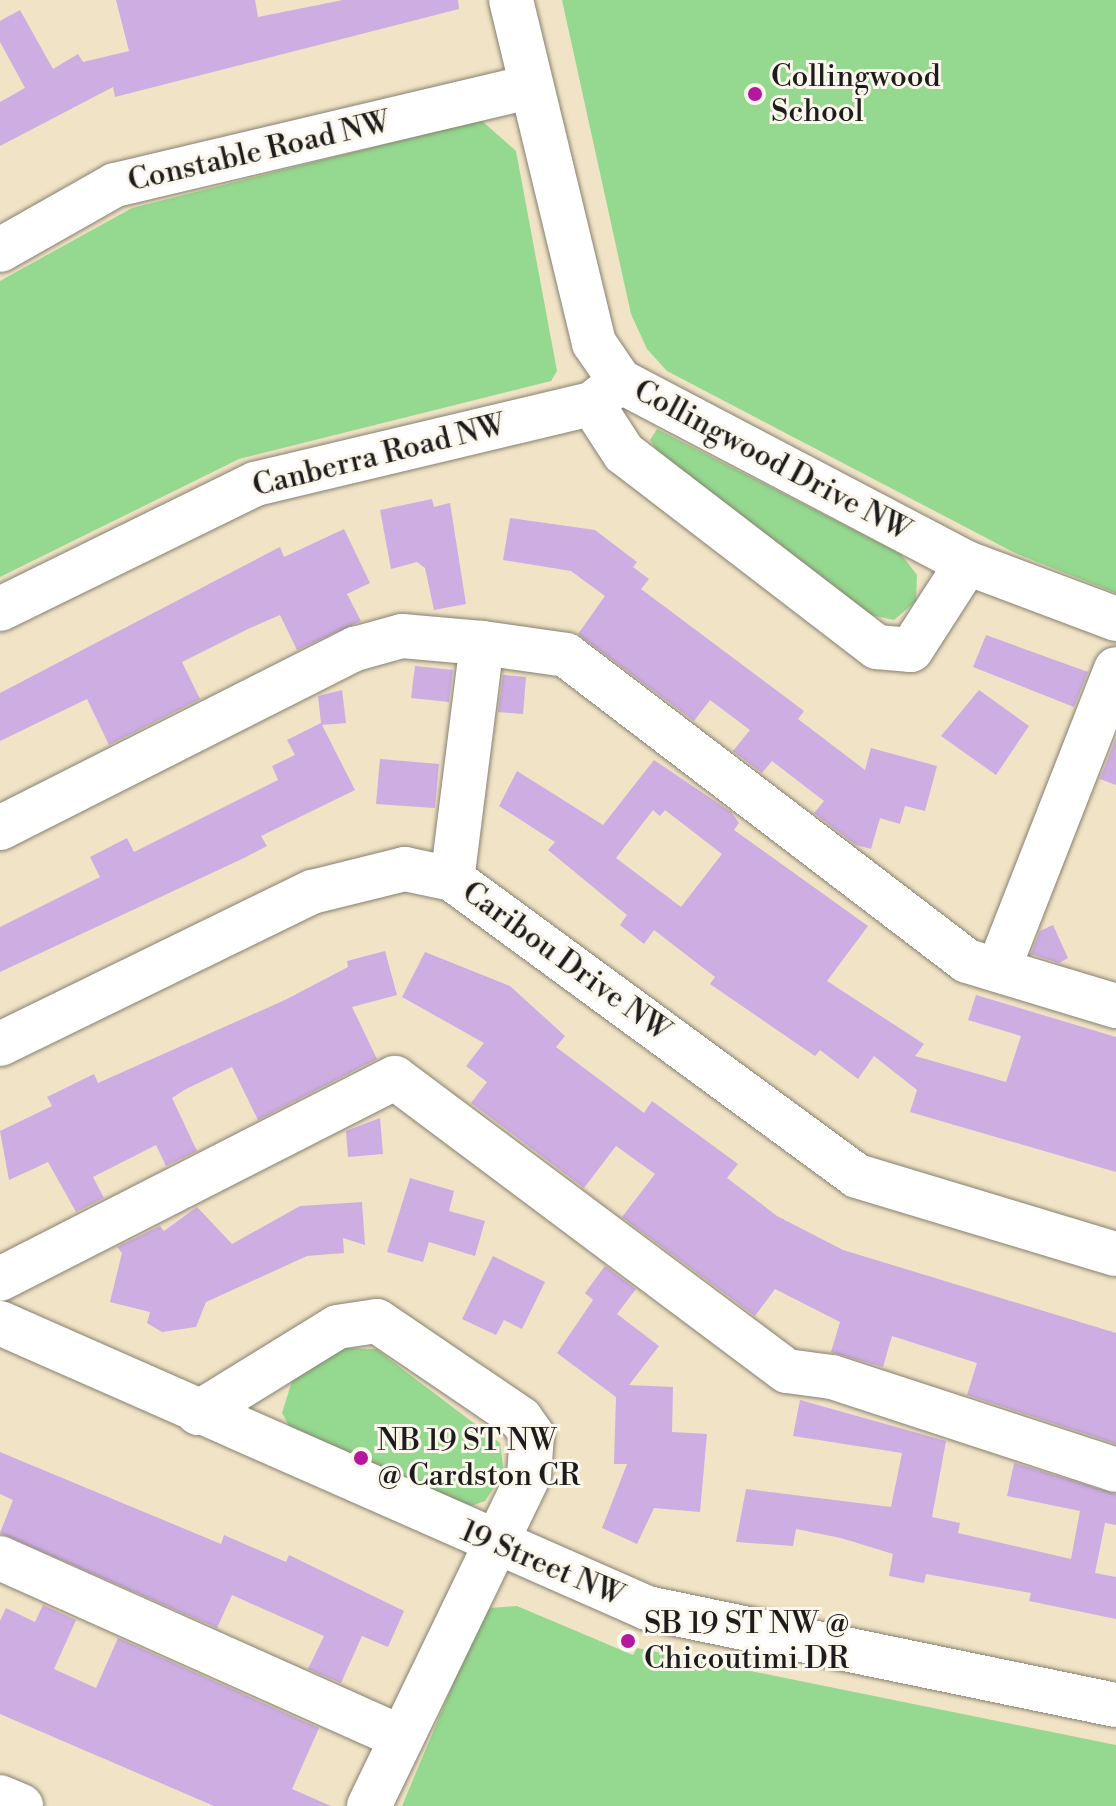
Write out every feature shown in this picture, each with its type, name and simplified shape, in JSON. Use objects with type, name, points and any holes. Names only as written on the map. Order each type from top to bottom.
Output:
[{"type":"street","name":"Collingwood Drive NW","points":[[511,0],[606,393],[967,563],[1116,619]]},
{"type":"street","name":"Constable Road NW","points":[[0,250],[115,185],[531,87]]},
{"type":"street","points":[[606,393],[624,453],[877,647],[911,650],[967,563]]},
{"type":"street","name":"Canberra Road NW","points":[[0,609],[255,484],[606,393]]},
{"type":"street","points":[[0,828],[355,649],[402,636],[566,655],[967,961],[1116,1006]]},
{"type":"street","points":[[452,879],[482,643]]},
{"type":"street","points":[[998,970],[1116,669]]},
{"type":"street","name":"Caribou Drive NW","points":[[0,1044],[357,876],[405,869],[452,879],[857,1176],[1116,1254]]},
{"type":"street","points":[[0,1279],[395,1078],[787,1371],[832,1377],[1116,1470]]},
{"type":"street","points":[[198,1413],[337,1327],[377,1321],[521,1419],[532,1435],[529,1475],[369,1806]]},
{"type":"street","name":"19 Street NW","points":[[0,1323],[496,1547],[647,1608],[1116,1705]]},
{"type":"street","points":[[0,1558],[402,1738]]},
{"type":"street","points":[[0,1797],[21,1806]]},
{"type":"green space","points":[[562,0],[1116,0],[1116,593],[1017,554],[667,371],[647,349],[631,314]]},
{"type":"green space","points":[[481,120],[516,151],[557,371],[551,381],[239,459],[0,577],[0,281],[132,208]]},
{"type":"green space","points":[[657,429],[901,554],[917,575],[916,601],[894,620],[871,615],[659,453],[650,440]]},
{"type":"green space","points":[[346,1348],[376,1349],[500,1443],[504,1473],[485,1501],[468,1507],[292,1431],[282,1413],[293,1378]]},
{"type":"green space","points":[[517,1606],[633,1655],[637,1648],[1116,1745],[1116,1806],[402,1806],[480,1620],[490,1608]]},
{"type":"building","points":[[116,0],[255,0],[258,17],[343,0],[458,0],[459,9],[115,97],[113,87],[0,146],[0,102],[25,88],[0,42],[0,21],[20,10],[53,69],[78,54],[83,62],[129,51]]},
{"type":"building","points":[[432,499],[434,507],[450,503],[466,604],[434,610],[425,568],[417,562],[391,569],[380,510]]},
{"type":"building","points":[[510,518],[595,530],[637,562],[633,567],[649,579],[641,589],[804,711],[798,719],[865,770],[871,748],[937,766],[925,811],[905,806],[900,824],[880,818],[871,849],[856,845],[814,813],[824,801],[772,761],[762,773],[733,751],[750,730],[710,700],[694,721],[578,634],[605,596],[571,571],[503,560]]},
{"type":"building","points":[[344,529],[370,583],[347,594],[361,621],[297,650],[280,615],[250,628],[182,662],[200,699],[109,745],[87,699],[0,741],[0,693],[280,547],[284,557]]},
{"type":"building","points":[[986,635],[1088,672],[1074,707],[973,667]]},
{"type":"building","points":[[415,666],[453,670],[449,702],[411,698]]},
{"type":"building","points":[[503,675],[526,677],[523,714],[498,712]]},
{"type":"building","points":[[342,690],[346,723],[322,725],[355,790],[261,836],[267,846],[244,858],[0,972],[0,927],[100,877],[90,857],[127,838],[134,852],[278,780],[272,766],[295,755],[287,740],[321,723],[318,696]]},
{"type":"building","points":[[979,690],[1029,726],[996,775],[941,736]]},
{"type":"building","points":[[1116,738],[1116,785],[1100,779]]},
{"type":"building","points":[[380,759],[439,764],[435,808],[376,804]]},
{"type":"building","points":[[654,760],[731,812],[739,823],[734,830],[868,926],[827,981],[924,1044],[915,1056],[1006,1082],[1021,1036],[968,1020],[976,995],[1116,1037],[1116,1172],[910,1112],[917,1090],[874,1056],[858,1079],[820,1050],[815,1056],[710,984],[715,977],[654,930],[644,944],[620,925],[627,915],[548,850],[555,842],[499,806],[517,771],[603,825]],"holes":[[[653,810],[660,816],[665,810],[722,854],[681,907],[616,858]]]},
{"type":"building","points":[[1053,925],[1068,958],[1059,963],[1031,954],[1040,931]]},
{"type":"building","points":[[385,951],[397,995],[352,1007],[377,1059],[258,1120],[232,1067],[186,1089],[172,1098],[197,1151],[166,1166],[156,1145],[93,1177],[104,1198],[76,1212],[48,1162],[9,1180],[0,1131],[52,1106],[47,1097],[94,1074],[98,1083],[285,1000],[348,967],[347,961]]},
{"type":"building","points":[[425,952],[510,986],[565,1036],[556,1047],[644,1113],[652,1101],[738,1164],[727,1178],[777,1216],[843,1250],[1116,1333],[1116,1444],[967,1395],[977,1363],[892,1336],[883,1367],[831,1352],[840,1322],[775,1289],[755,1316],[622,1217],[655,1174],[616,1146],[584,1188],[471,1103],[487,1082],[466,1066],[484,1043],[402,997]]},
{"type":"building","points":[[380,1118],[383,1154],[348,1157],[346,1131]]},
{"type":"building","points":[[410,1178],[454,1191],[449,1211],[485,1221],[475,1256],[429,1242],[423,1262],[387,1252]]},
{"type":"building","points":[[362,1202],[365,1245],[343,1238],[344,1253],[307,1256],[206,1302],[196,1327],[162,1332],[147,1323],[150,1312],[110,1302],[122,1253],[117,1247],[160,1226],[164,1231],[197,1207],[232,1244],[300,1206]]},
{"type":"building","points":[[493,1256],[545,1282],[522,1329],[504,1320],[496,1335],[462,1319]]},
{"type":"building","points":[[605,1266],[636,1289],[617,1314],[659,1346],[629,1385],[673,1387],[672,1432],[707,1434],[700,1512],[654,1508],[637,1544],[602,1528],[627,1464],[614,1464],[616,1397],[557,1353],[593,1300],[585,1293]]},
{"type":"building","points":[[800,1400],[946,1441],[932,1517],[960,1523],[958,1533],[1071,1559],[1080,1511],[1007,1496],[1014,1463],[1116,1494],[1116,1525],[1105,1523],[1095,1573],[1116,1577],[1116,1619],[1029,1601],[1031,1593],[926,1574],[924,1583],[889,1576],[893,1554],[841,1538],[796,1529],[793,1546],[736,1542],[746,1489],[891,1507],[902,1453],[793,1436]]},
{"type":"building","points":[[0,1452],[221,1544],[224,1535],[286,1562],[289,1555],[404,1611],[388,1647],[362,1636],[341,1683],[308,1669],[324,1636],[232,1595],[217,1628],[0,1533],[13,1500],[0,1494]]},
{"type":"building","points":[[43,1605],[76,1620],[54,1669],[96,1688],[118,1638],[319,1728],[292,1789],[331,1806],[214,1806],[0,1714],[0,1621],[6,1608],[35,1622]]},
{"type":"place","name":"Collingwood School","points":[[755,94]]},
{"type":"place","name":"NB 19 ST NW @ Cardston CR","points":[[361,1458]]},
{"type":"place","name":"SB 19 ST NW @ Chicoutimi DR","points":[[628,1641]]}]
